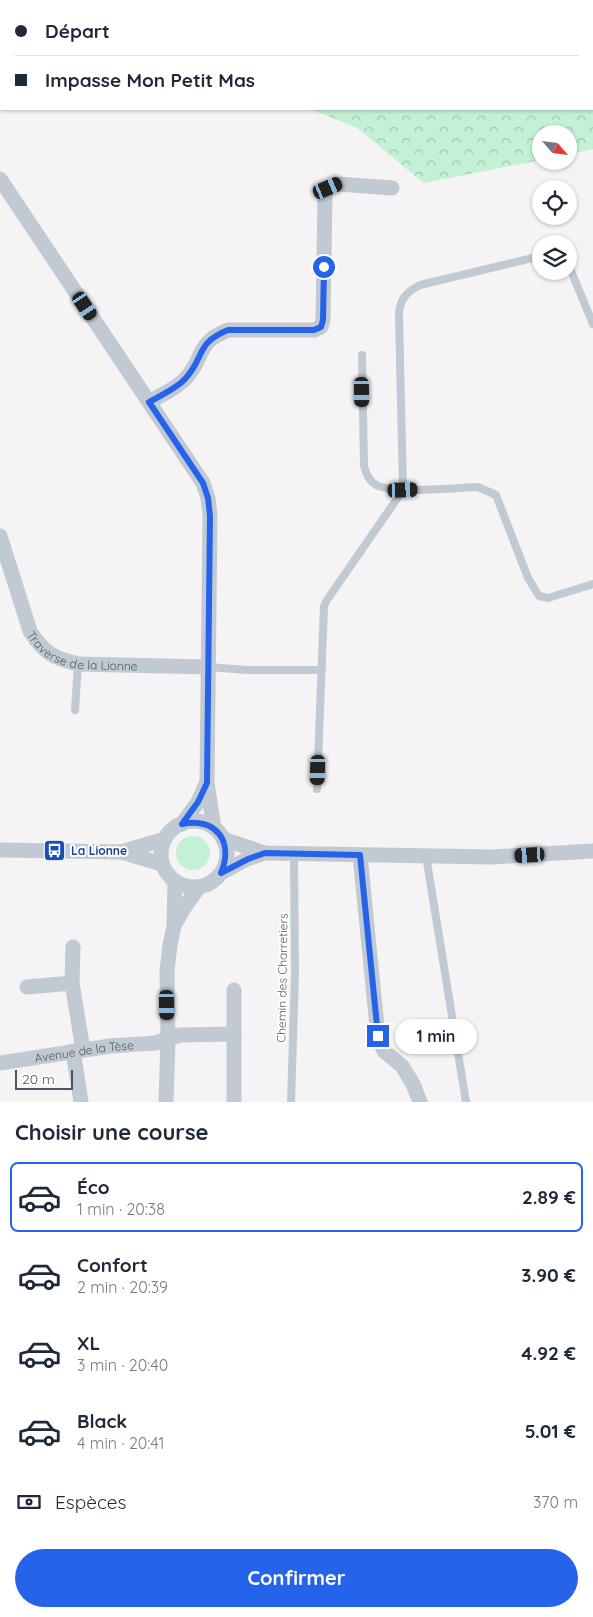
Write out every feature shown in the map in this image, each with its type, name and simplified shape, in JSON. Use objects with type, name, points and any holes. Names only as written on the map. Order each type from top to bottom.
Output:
[{"type":"street","points":[[0,178],[203,483],[208,498],[210,516],[207,783],[218,834],[226,850],[226,862],[221,873]]},
{"type":"street","points":[[149,402],[184,380],[191,371],[205,344],[216,335],[228,330],[314,330],[321,327],[323,320],[325,195],[328,188],[338,184],[392,188]]},
{"type":"street","name":"Traverse de la Lionne","points":[[0,536],[30,631],[39,645],[49,654],[78,664],[209,667]]},
{"type":"street","points":[[182,824],[198,802],[207,783]]},
{"type":"street","points":[[265,853],[248,859],[221,873],[212,882],[199,887],[187,887],[175,882],[167,874],[162,864],[161,851],[165,839],[172,830],[182,824],[193,822],[204,823],[218,834],[265,853],[492,857],[593,851]]},
{"type":"street","points":[[121,852],[165,839]]},
{"type":"street","points":[[0,850],[121,852],[162,864]]},
{"type":"street","points":[[360,855],[378,1036],[384,1051],[402,1066],[413,1084],[420,1102]]},
{"type":"street","points":[[166,1102],[168,1040],[167,971],[174,926],[175,882]]},
{"type":"street","points":[[174,926],[199,887]]},
{"type":"street","points":[[73,947],[72,983],[81,1102]]},
{"type":"street","points":[[27,987],[72,983]]},
{"type":"street","points":[[234,990],[234,1102]]},
{"type":"street","name":"Avenue de la Tèse","points":[[0,1063],[110,1046],[155,1043],[180,1035],[234,1034]]},
{"type":"lane","points":[[317,790],[324,606],[403,490],[399,316],[401,301],[411,289],[420,285],[532,258]]},
{"type":"lane","points":[[575,280],[593,324]]},
{"type":"lane","points":[[362,355],[364,466],[366,474],[371,481],[378,486],[403,490],[478,487],[486,490],[496,495],[528,578],[539,596],[548,598],[593,584]]},
{"type":"lane","points":[[75,710],[78,664]]},
{"type":"lane","points":[[209,667],[247,670],[322,670]]},
{"type":"lane","name":"Chemin des Charretiers","points":[[291,1102],[295,974],[294,854]]},
{"type":"lane","points":[[426,856],[466,1102]]},
{"type":"green space","points":[[312,110],[593,110],[593,149],[578,152],[578,125],[532,125],[532,162],[424,183],[357,128]]},
{"type":"green space","points":[[193,836],[205,841],[210,853],[205,865],[193,870],[181,865],[176,853],[181,841]]},
{"type":"place","name":"La Lionne","points":[[55,850]]},
{"type":"route","points":[[324,267],[323,320],[321,327],[314,330],[228,330],[216,335],[205,344],[191,371],[184,380],[149,402],[203,483],[208,498],[210,516],[207,783],[198,802],[182,824],[204,823],[214,828],[223,839],[226,850],[226,862],[221,873],[248,859],[265,853],[360,855],[378,1036]]}]
